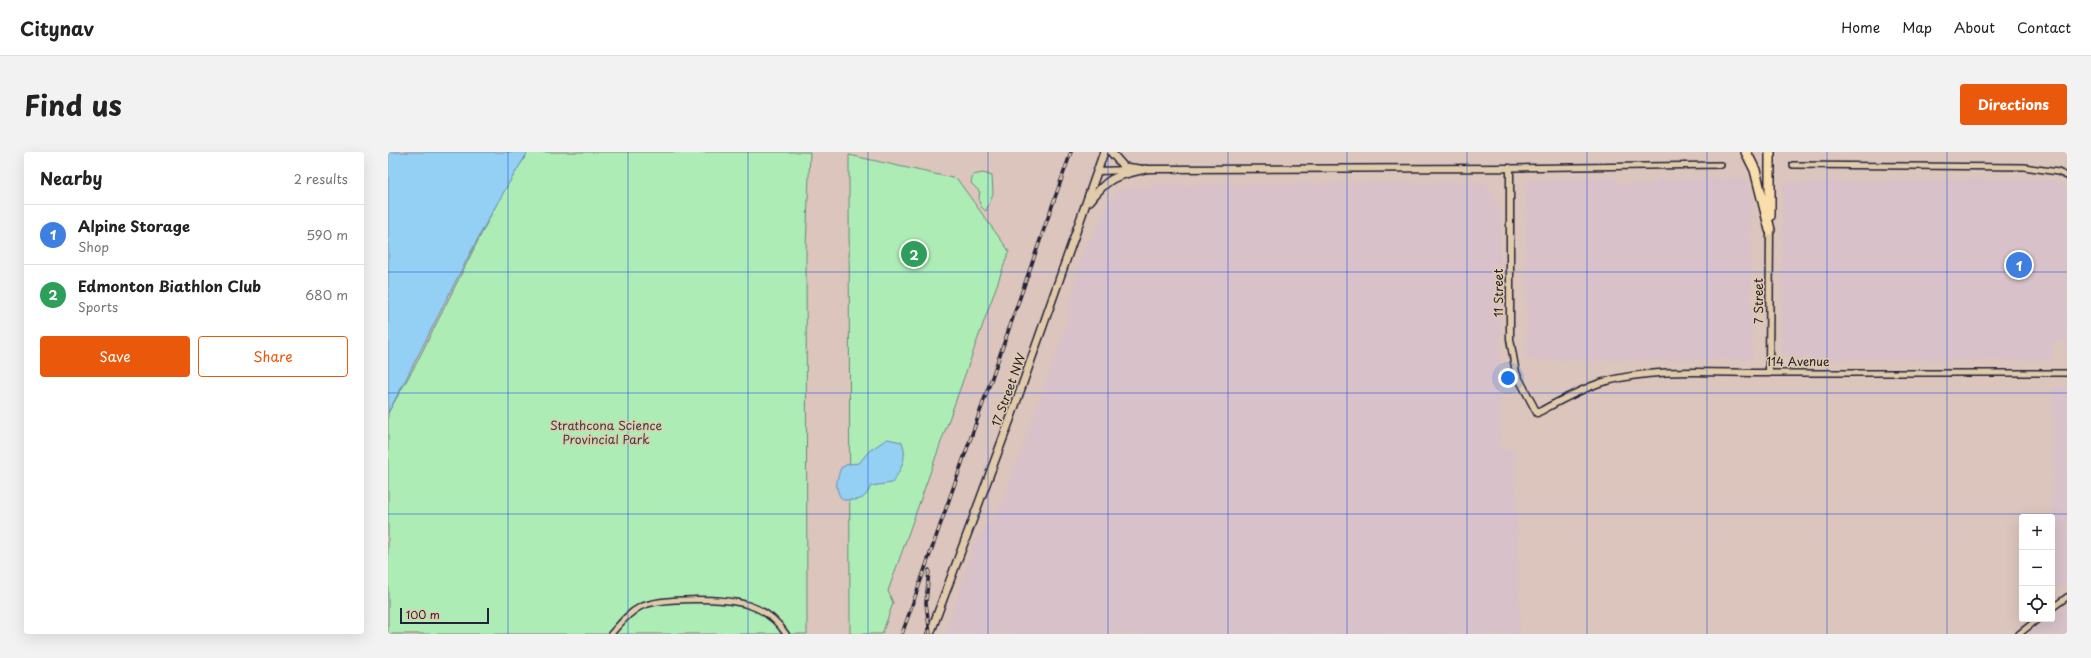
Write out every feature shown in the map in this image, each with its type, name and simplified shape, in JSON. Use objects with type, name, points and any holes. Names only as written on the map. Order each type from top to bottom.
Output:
[{"type":"highway","points":[[1746,152],[1755,170],[1770,230]]},
{"type":"highway","points":[[1770,152],[1770,230]]},
{"type":"main road","name":"17 Street NW","points":[[930,634],[1011,417],[1086,207],[1104,152]]},
{"type":"main road","points":[[1111,152],[1124,167],[1146,169]]},
{"type":"main road","points":[[1086,207],[1102,185],[1109,180],[1119,175],[1146,169]]},
{"type":"street","points":[[1098,171],[1146,169],[1510,168],[1721,165]]},
{"type":"street","points":[[1793,165],[2024,167],[2058,172],[2067,176]]},
{"type":"street","name":"11 Street","points":[[1510,168],[1510,339],[1516,373],[1537,413]]},
{"type":"street","name":"7 Street","points":[[1769,373],[1770,230]]},
{"type":"street","name":"114 Avenue","points":[[1537,413],[1601,383],[1623,377],[1672,372],[2067,373]]},
{"type":"street","points":[[2055,606],[2067,597]]},
{"type":"street","points":[[611,634],[635,610],[642,606],[670,600],[712,601],[749,605],[765,612],[774,619],[786,634]]},
{"type":"street","points":[[2019,634],[2034,622]]},
{"type":"shaded area","points":[[1617,177],[1617,184],[1657,184],[1658,179],[1747,178],[1754,210],[1750,212],[1752,359],[1527,360],[1526,181]]},
{"type":"shaded area","points":[[1972,179],[2053,180],[2067,188],[2067,342],[2053,342],[2052,360],[1790,359],[1782,354],[1783,183]]},
{"type":"shaded area","points":[[1485,182],[1500,208],[1500,448],[1515,450],[1520,634],[947,634],[946,632],[976,539],[999,511],[1063,335],[1081,256],[1117,191],[1153,185]]},
{"type":"shaded area","points":[[2053,387],[2067,387],[2067,581],[2055,590],[2055,514],[2052,514]]},
{"type":"shaded area","points":[[2067,605],[2067,634],[2030,634],[2045,622],[2055,622],[2055,615]]},
{"type":"green space","name":"Strathcona Science Provincial Park","points":[[528,152],[810,152],[806,247],[807,634],[388,634],[388,413],[416,364],[501,195]]},
{"type":"green space","points":[[849,155],[957,179],[1009,251],[888,591],[893,603],[882,634],[850,634]]},
{"type":"green space","points":[[983,173],[992,176],[993,194],[986,211],[980,203],[980,192],[971,183],[973,175]]},
{"type":"water","points":[[388,152],[528,152],[490,216],[388,413]]},
{"type":"water","points":[[887,439],[902,442],[904,448],[903,463],[892,483],[871,486],[866,495],[860,499],[843,500],[837,489],[838,477],[841,468],[848,464],[859,463],[869,451]]},
{"type":"railway","points":[[902,634],[1071,152]]},
{"type":"railway","points":[[929,570],[926,603],[930,634]]},
{"type":"place","name":"Edmonton Biathlon Club","points":[[914,254]]},
{"type":"place","name":"Alpine Storage","points":[[2019,265]]}]
